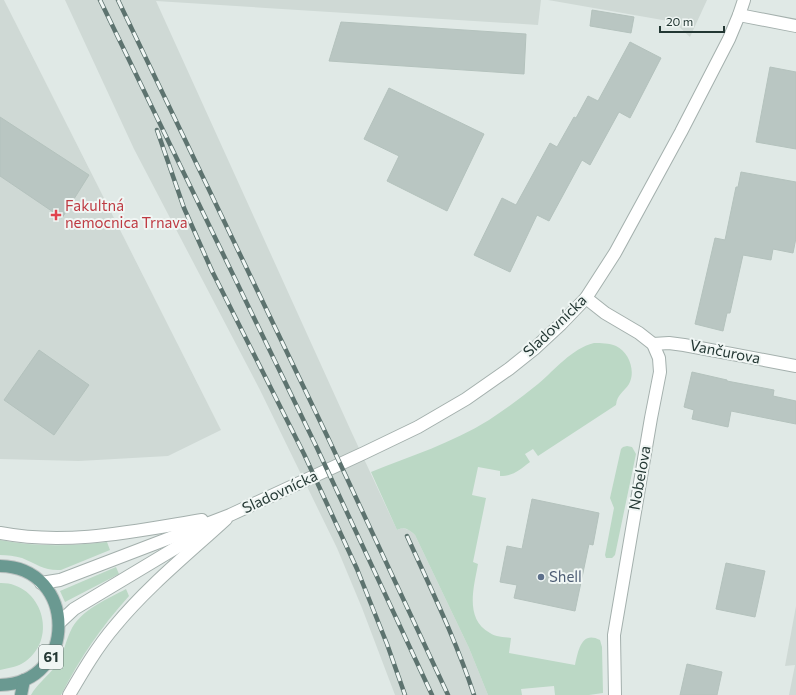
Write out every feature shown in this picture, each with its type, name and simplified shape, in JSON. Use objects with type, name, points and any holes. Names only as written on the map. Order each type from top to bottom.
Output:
[{"type":"main road","name":"61","points":[[0,566],[9,566],[26,572],[41,583],[51,594],[57,608],[60,622],[58,640],[51,657],[39,670],[24,680],[0,685]]},
{"type":"main road","name":"61","points":[[21,695],[24,680]]},
{"type":"street","name":"Sladovnícka","points":[[41,583],[60,580],[230,515],[364,453],[418,427],[466,399],[509,369],[534,349],[586,298],[615,253],[730,39],[744,0]]},
{"type":"street","points":[[739,15],[796,26]]},
{"type":"street","points":[[586,298],[605,313],[639,333],[653,344]]},
{"type":"street","name":"Vančurova","points":[[653,344],[668,343],[684,345],[796,366]]},
{"type":"street","name":"Nobelova","points":[[615,695],[614,635],[660,372],[660,358],[653,344]]},
{"type":"street","name":"Sladovnícka","points":[[60,622],[74,609],[230,515]]},
{"type":"street","points":[[0,533],[30,537],[60,538],[112,535],[230,515]]},
{"type":"street","points":[[69,695],[92,657],[114,626],[140,598],[230,515]]},
{"type":"shaded area","name":"Fakultná nemocnica Trnava","points":[[0,0],[4,0],[221,430],[168,456],[79,461],[0,459]]},
{"type":"shaded area","points":[[65,0],[541,0],[538,25],[156,1],[397,530],[402,528],[409,530],[415,535],[469,648],[488,695],[395,695],[362,608],[337,548],[260,390],[134,149]]},
{"type":"shaded area","points":[[548,0],[707,0],[690,37],[674,22]]},
{"type":"shaded area","points":[[796,606],[796,695],[789,695],[795,665],[785,666]]},
{"type":"green space","points":[[594,343],[616,346],[628,357],[630,362],[632,373],[631,379],[618,398],[616,405],[538,456],[533,449],[525,454],[530,462],[513,474],[500,476],[500,471],[478,467],[472,495],[486,498],[473,562],[478,564],[473,592],[473,602],[477,620],[482,627],[490,633],[500,637],[511,638],[509,653],[575,665],[579,649],[585,640],[588,638],[594,638],[600,640],[602,647],[603,693],[589,695],[555,695],[554,686],[521,689],[522,695],[488,695],[469,648],[415,535],[409,530],[397,530],[371,472],[431,449],[475,428],[520,398],[564,360],[578,350]]},
{"type":"green space","points":[[627,446],[632,447],[636,454],[615,555],[612,558],[606,558],[605,555],[614,508],[610,498],[621,449]]},
{"type":"green space","points":[[0,540],[26,544],[53,545],[107,542],[110,550],[61,570],[55,570],[41,567],[22,558],[0,555]]},
{"type":"green space","points":[[116,567],[119,574],[65,602],[60,591]]},
{"type":"green space","points":[[0,583],[14,585],[26,591],[35,601],[41,613],[43,626],[42,639],[36,651],[20,665],[0,670]]},
{"type":"green space","points":[[126,589],[129,596],[109,619],[92,643],[61,695],[31,695],[36,687],[55,667],[72,628],[82,615],[96,605]]},
{"type":"building","points":[[592,10],[634,17],[631,33],[590,26]]},
{"type":"building","points":[[341,22],[526,34],[524,74],[329,61]]},
{"type":"building","points":[[630,42],[661,58],[630,118],[619,112],[590,165],[582,160],[549,221],[537,215],[510,272],[474,255],[502,198],[516,205],[550,143],[557,147],[588,96],[598,101]]},
{"type":"building","points":[[770,67],[796,72],[796,149],[756,142]]},
{"type":"building","points":[[389,88],[484,134],[447,211],[387,181],[399,156],[364,139]]},
{"type":"building","points":[[0,117],[89,175],[62,218],[0,176]]},
{"type":"building","points":[[741,172],[796,182],[796,238],[793,253],[773,249],[771,260],[743,255],[730,313],[727,313],[723,331],[695,324],[715,238],[725,240],[736,187],[738,187]]},
{"type":"building","points":[[39,350],[89,385],[54,435],[4,400]]},
{"type":"building","points":[[692,372],[727,381],[774,390],[773,396],[796,401],[796,424],[731,411],[728,427],[692,419],[694,410],[684,407]]},
{"type":"building","points":[[532,499],[599,513],[593,545],[589,544],[575,611],[514,598],[517,585],[500,582],[507,546],[522,549]]},
{"type":"building","points":[[726,563],[765,571],[755,617],[716,609]]},
{"type":"building","points":[[687,664],[722,672],[717,695],[680,695]]},
{"type":"railway","points":[[100,0],[317,448],[432,695]]},
{"type":"railway","points":[[118,0],[330,442],[448,695]]},
{"type":"railway","points":[[157,130],[184,208],[212,271],[304,454],[357,569],[387,644],[405,695]]},
{"type":"railway","points":[[407,536],[451,634],[474,695]]},
{"type":"place","name":"Fakultná nemocnica Trnava","points":[[56,215]]},
{"type":"place","name":"Shell","points":[[541,577]]}]
